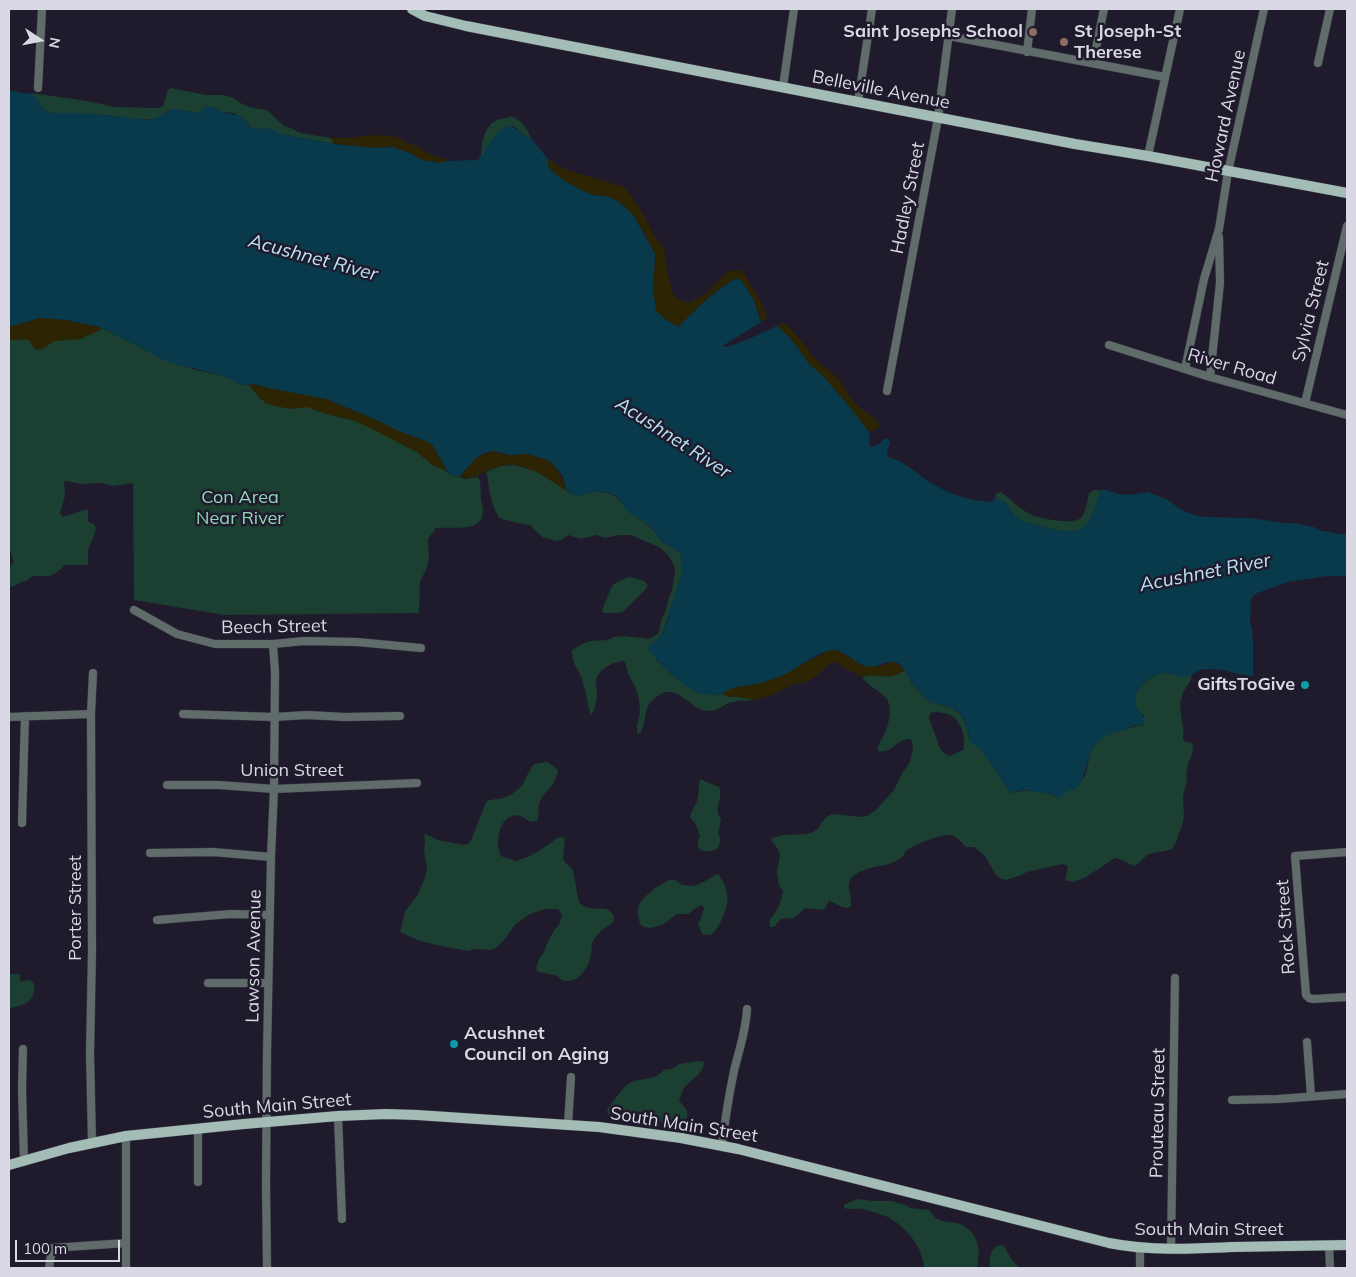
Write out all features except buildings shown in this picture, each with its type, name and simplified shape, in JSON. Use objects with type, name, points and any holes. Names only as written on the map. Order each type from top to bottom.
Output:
[{"type":"main road","name":"Belleville Avenue","points":[[412,9],[426,12],[450,23],[524,38],[1075,144],[1347,193]]},
{"type":"main road","name":"South Main Street","points":[[9,1165],[92,1142],[126,1136],[338,1116],[410,1115],[568,1125],[646,1133],[722,1145],[1109,1243],[1140,1248],[1217,1249],[1347,1245]]},
{"type":"street","points":[[38,88],[42,9]]},
{"type":"street","points":[[783,87],[794,9]]},
{"type":"street","points":[[858,102],[872,9]]},
{"type":"street","name":"Hadley Street","points":[[887,391],[938,118],[952,9]]},
{"type":"street","points":[[1027,52],[1032,9]]},
{"type":"street","points":[[1093,63],[1104,9]]},
{"type":"street","points":[[1148,156],[1180,9]]},
{"type":"street","name":"Howard Avenue","points":[[1185,369],[1204,279],[1219,229],[1228,172],[1264,9]]},
{"type":"street","points":[[1318,63],[1330,9]]},
{"type":"street","points":[[949,36],[1165,77]]},
{"type":"street","name":"Sylvia Street","points":[[1305,403],[1347,226]]},
{"type":"street","name":"Howard Avenue","points":[[1210,377],[1220,283],[1219,229]]},
{"type":"street","name":"River Road","points":[[1109,345],[1210,377],[1347,415]]},
{"type":"street","name":"Beech Street","points":[[134,610],[178,634],[215,644],[273,644],[304,641],[356,642],[420,648]]},
{"type":"street","name":"Lawson Avenue","points":[[267,1268],[268,983],[274,789],[275,672],[273,644]]},
{"type":"street","name":"Porter Street","points":[[92,1142],[90,1053],[92,965],[91,714],[93,673]]},
{"type":"street","points":[[9,717],[91,714]]},
{"type":"street","points":[[183,714],[274,717],[307,714],[345,717],[400,716]]},
{"type":"street","points":[[22,823],[25,716]]},
{"type":"street","name":"Union Street","points":[[167,785],[219,785],[274,789],[417,783]]},
{"type":"street","points":[[150,853],[212,852],[271,858]]},
{"type":"street","name":"Rock Street","points":[[1347,852],[1295,856],[1306,995],[1313,999],[1347,997]]},
{"type":"street","points":[[157,920],[231,914],[270,915]]},
{"type":"street","name":"Prouteau Street","points":[[1171,1249],[1175,978]]},
{"type":"street","points":[[208,983],[268,983]]},
{"type":"street","points":[[722,1145],[729,1096],[746,1026],[747,1010]]},
{"type":"street","points":[[1307,1042],[1311,1096]]},
{"type":"street","points":[[23,1049],[24,1161]]},
{"type":"street","points":[[568,1125],[571,1077]]},
{"type":"street","points":[[1232,1100],[1347,1094]]},
{"type":"street","points":[[338,1116],[342,1219]]},
{"type":"street","points":[[198,1128],[198,1182]]},
{"type":"street","points":[[126,1136],[126,1268]]},
{"type":"street","points":[[49,1268],[52,1248],[126,1243]]},
{"type":"street","points":[[1329,1245],[1330,1268]]},
{"type":"street","points":[[1140,1248],[1140,1268]]},
{"type":"green space","points":[[171,88],[234,98],[242,104],[253,108],[267,110],[284,126],[300,133],[331,138],[334,144],[277,133],[267,128],[252,128],[234,113],[222,112],[209,107],[196,113],[172,109],[157,118],[149,120],[106,115],[52,113],[43,109],[31,93],[115,107],[159,108],[163,106],[168,90]]},
{"type":"green space","points":[[511,116],[523,125],[531,138],[513,126],[481,157],[488,127],[499,119]]},
{"type":"green space","name":"Con Area Near River","points":[[102,329],[141,347],[161,359],[196,370],[222,375],[241,384],[249,385],[261,399],[307,405],[312,409],[330,415],[376,428],[404,446],[422,453],[422,455],[450,474],[465,479],[478,477],[483,512],[477,524],[464,528],[436,528],[428,539],[429,558],[426,570],[420,581],[419,613],[224,615],[134,600],[133,483],[113,486],[102,483],[81,484],[64,482],[65,496],[60,513],[63,517],[88,509],[88,522],[94,524],[96,528],[88,549],[88,565],[64,565],[54,574],[49,576],[33,576],[9,588],[9,569],[13,559],[9,548],[9,340],[25,339],[31,341],[36,350],[44,348],[54,340],[80,339]]},
{"type":"green space","points":[[514,465],[536,471],[571,494],[579,496],[591,492],[600,492],[613,495],[618,498],[629,512],[646,523],[664,543],[678,552],[682,559],[682,573],[664,630],[654,643],[649,645],[657,661],[680,681],[712,695],[722,694],[730,697],[755,700],[732,702],[707,711],[700,709],[674,693],[667,692],[659,695],[650,703],[646,711],[643,728],[638,735],[637,725],[640,712],[638,696],[626,664],[623,661],[606,667],[599,673],[596,683],[597,699],[591,716],[583,682],[574,664],[572,650],[591,641],[608,640],[624,636],[649,639],[656,635],[659,632],[672,591],[674,565],[661,548],[631,535],[605,538],[596,535],[581,539],[568,535],[557,541],[542,537],[530,525],[499,518],[489,492],[486,472],[500,466]]},
{"type":"green space","points":[[1094,490],[1101,490],[1094,512],[1088,523],[1083,528],[1070,531],[1056,530],[1021,521],[1005,502],[995,498],[996,494],[1001,492],[1032,515],[1050,520],[1071,521],[1081,518],[1089,493]]},
{"type":"green space","points":[[628,577],[644,581],[648,586],[623,612],[604,613],[602,611],[614,584]]},
{"type":"green space","points":[[905,670],[912,683],[925,698],[930,702],[952,708],[961,715],[969,738],[983,751],[1011,794],[1018,791],[1028,791],[1054,796],[1070,789],[1081,781],[1092,750],[1103,737],[1143,725],[1144,715],[1137,709],[1135,701],[1136,695],[1143,684],[1153,676],[1164,673],[1181,676],[1192,675],[1183,693],[1180,706],[1183,738],[1184,741],[1193,744],[1192,755],[1188,764],[1187,781],[1183,796],[1183,822],[1172,849],[1147,855],[1134,866],[1115,858],[1086,877],[1074,882],[1065,880],[1068,867],[1062,864],[1027,872],[1006,880],[996,875],[985,856],[974,847],[966,847],[958,838],[944,835],[910,848],[902,857],[892,863],[856,874],[849,883],[851,907],[848,908],[829,901],[824,910],[805,908],[794,918],[781,919],[774,927],[770,927],[769,921],[778,907],[783,891],[779,886],[777,872],[780,855],[771,840],[772,838],[813,832],[819,828],[826,817],[832,814],[867,816],[875,811],[894,790],[910,762],[913,747],[910,739],[901,741],[891,749],[878,751],[879,743],[888,725],[889,706],[886,698],[862,677],[873,675],[893,676]],"holes":[[[937,712],[953,716],[960,724],[964,740],[963,750],[949,756],[941,749],[929,717],[931,713]]]},
{"type":"green space","points":[[547,762],[558,770],[557,776],[540,801],[537,821],[531,822],[517,815],[507,818],[499,833],[498,846],[501,856],[516,861],[530,856],[557,838],[565,838],[563,858],[573,870],[579,903],[589,908],[606,909],[614,916],[614,920],[596,936],[584,972],[572,981],[565,981],[555,975],[538,972],[536,968],[553,932],[560,923],[562,915],[557,909],[546,909],[530,914],[516,924],[503,941],[491,950],[474,949],[469,951],[446,947],[420,941],[400,932],[405,911],[417,896],[425,878],[427,868],[424,835],[426,834],[438,840],[464,845],[468,844],[486,802],[503,798],[517,790],[521,787],[534,764]]},
{"type":"green space","points":[[700,779],[719,787],[720,791],[718,811],[721,820],[718,834],[721,840],[717,849],[708,851],[699,848],[698,841],[700,836],[690,817],[697,801]]},
{"type":"green space","points":[[716,874],[719,875],[725,887],[728,898],[721,921],[712,934],[702,934],[698,924],[704,908],[702,905],[689,914],[677,914],[664,924],[651,928],[640,924],[637,911],[640,902],[655,888],[669,880],[675,880],[682,885],[695,886]]},
{"type":"green space","points":[[9,974],[20,974],[20,982],[31,981],[34,986],[34,994],[28,1002],[9,1009]]},
{"type":"green space","points":[[704,1062],[702,1070],[684,1088],[679,1100],[688,1115],[684,1120],[675,1123],[630,1121],[608,1114],[608,1108],[630,1083],[653,1078],[664,1070],[672,1069],[679,1064]]},
{"type":"green space","points":[[857,1199],[891,1201],[910,1208],[929,1210],[939,1220],[960,1224],[971,1232],[977,1242],[979,1254],[977,1268],[924,1268],[921,1253],[913,1239],[896,1222],[888,1217],[865,1210],[844,1208],[844,1205]]},
{"type":"green space","points":[[1000,1245],[1004,1246],[1012,1260],[1020,1268],[990,1268],[992,1251]]},
{"type":"sand","points":[[370,135],[394,136],[417,146],[427,153],[445,158],[447,161],[439,163],[419,159],[410,153],[392,147],[379,148],[334,144],[331,138]]},
{"type":"sand","points":[[548,159],[570,171],[625,188],[641,210],[665,251],[667,271],[676,298],[688,303],[705,294],[727,272],[741,270],[764,308],[767,318],[761,322],[758,309],[732,280],[712,294],[678,327],[669,322],[656,311],[653,289],[655,260],[653,249],[634,216],[617,201],[609,197],[587,193],[563,180],[550,169]]},
{"type":"sand","points":[[40,318],[66,320],[102,329],[80,339],[54,341],[38,350],[34,348],[30,341],[25,339],[9,340],[9,327]]},
{"type":"sand","points":[[783,322],[795,333],[817,360],[840,381],[855,403],[875,419],[880,427],[869,432],[843,399],[809,364],[791,339],[777,326]]},
{"type":"sand","points":[[252,384],[326,399],[426,441],[432,445],[447,471],[432,465],[417,452],[352,420],[307,407],[290,409],[266,403],[249,385]]},
{"type":"sand","points":[[494,451],[507,455],[523,454],[534,456],[548,461],[561,476],[567,491],[533,471],[515,465],[496,467],[474,477],[459,477],[478,457]]},
{"type":"sand","points":[[832,649],[863,664],[882,666],[891,662],[905,670],[893,676],[873,675],[862,677],[831,662],[818,675],[804,683],[794,684],[772,695],[755,700],[730,697],[722,694],[732,689],[773,679]]},
{"type":"water","name":"Acushnet River","points":[[9,90],[25,94],[31,93],[43,109],[52,113],[84,113],[149,120],[157,118],[172,109],[196,113],[201,112],[204,107],[215,108],[222,112],[240,116],[252,128],[267,128],[277,133],[334,144],[378,148],[392,147],[410,153],[419,159],[439,163],[478,160],[497,133],[508,126],[511,127],[531,138],[548,159],[550,169],[563,180],[587,193],[609,197],[617,201],[634,216],[655,254],[653,289],[656,311],[669,322],[678,327],[717,291],[733,280],[741,280],[754,300],[761,322],[723,347],[728,347],[777,326],[791,339],[809,364],[822,375],[852,410],[869,432],[870,446],[876,446],[884,439],[889,439],[888,457],[903,463],[941,488],[974,500],[992,502],[995,498],[1001,500],[1017,518],[1023,521],[1063,531],[1083,528],[1094,512],[1101,490],[1106,490],[1129,495],[1148,492],[1168,500],[1180,509],[1193,515],[1250,518],[1294,523],[1314,527],[1318,530],[1347,534],[1347,576],[1327,576],[1288,582],[1257,593],[1252,597],[1250,603],[1253,676],[1217,669],[1207,669],[1200,670],[1187,677],[1163,673],[1148,679],[1137,692],[1135,702],[1146,722],[1102,738],[1091,752],[1079,785],[1075,790],[1069,790],[1059,799],[1049,793],[1025,790],[1016,791],[1011,794],[987,758],[972,744],[961,715],[952,708],[932,703],[924,697],[903,668],[895,662],[869,667],[844,653],[831,650],[823,652],[788,673],[773,679],[732,689],[722,694],[702,694],[688,687],[672,674],[647,648],[660,638],[668,620],[682,573],[680,554],[664,543],[650,526],[627,511],[616,496],[607,492],[588,493],[579,496],[571,494],[567,491],[562,475],[554,465],[548,460],[527,454],[510,455],[494,451],[484,453],[475,459],[459,477],[447,471],[432,445],[379,421],[326,399],[255,384],[236,383],[218,374],[175,364],[161,359],[99,327],[66,320],[40,318],[9,327]]},
{"type":"place","name":"Saint Josephs School","points":[[1033,32]]},
{"type":"place","name":"St Joseph-St Therese","points":[[1064,42]]},
{"type":"place","name":"GiftsToGive","points":[[1305,685]]},
{"type":"place","name":"Acushnet Council on Aging","points":[[454,1044]]}]
